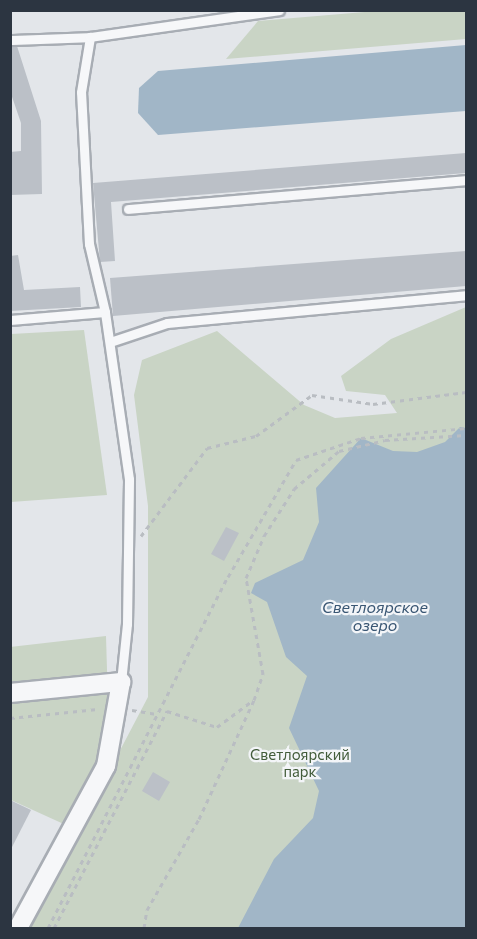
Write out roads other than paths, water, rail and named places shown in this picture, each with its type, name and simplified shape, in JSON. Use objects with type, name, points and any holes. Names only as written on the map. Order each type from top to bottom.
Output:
[{"type":"street","points":[[10,693],[121,682],[106,766],[18,928]]},
{"type":"lane","points":[[10,40],[90,37],[229,14],[279,10]]},
{"type":"lane","points":[[90,37],[81,92],[89,244],[105,312],[129,479],[128,554],[121,682]]},
{"type":"lane","points":[[128,209],[466,180]]},
{"type":"lane","points":[[110,342],[167,323],[466,295]]},
{"type":"lane","points":[[10,320],[105,312]]},
{"type":"water","points":[[466,45],[466,111],[158,135],[138,113],[139,88],[158,71]]},
{"type":"water","name":"Светлоярское озеро","points":[[460,427],[466,428],[466,928],[238,928],[274,859],[313,818],[319,791],[289,728],[307,676],[286,657],[267,602],[251,593],[255,583],[303,560],[319,522],[316,488],[361,438],[393,451],[417,452],[445,442]]},
{"type":"park label","name":"Светлоярский парк","points":[[300,762]]}]
